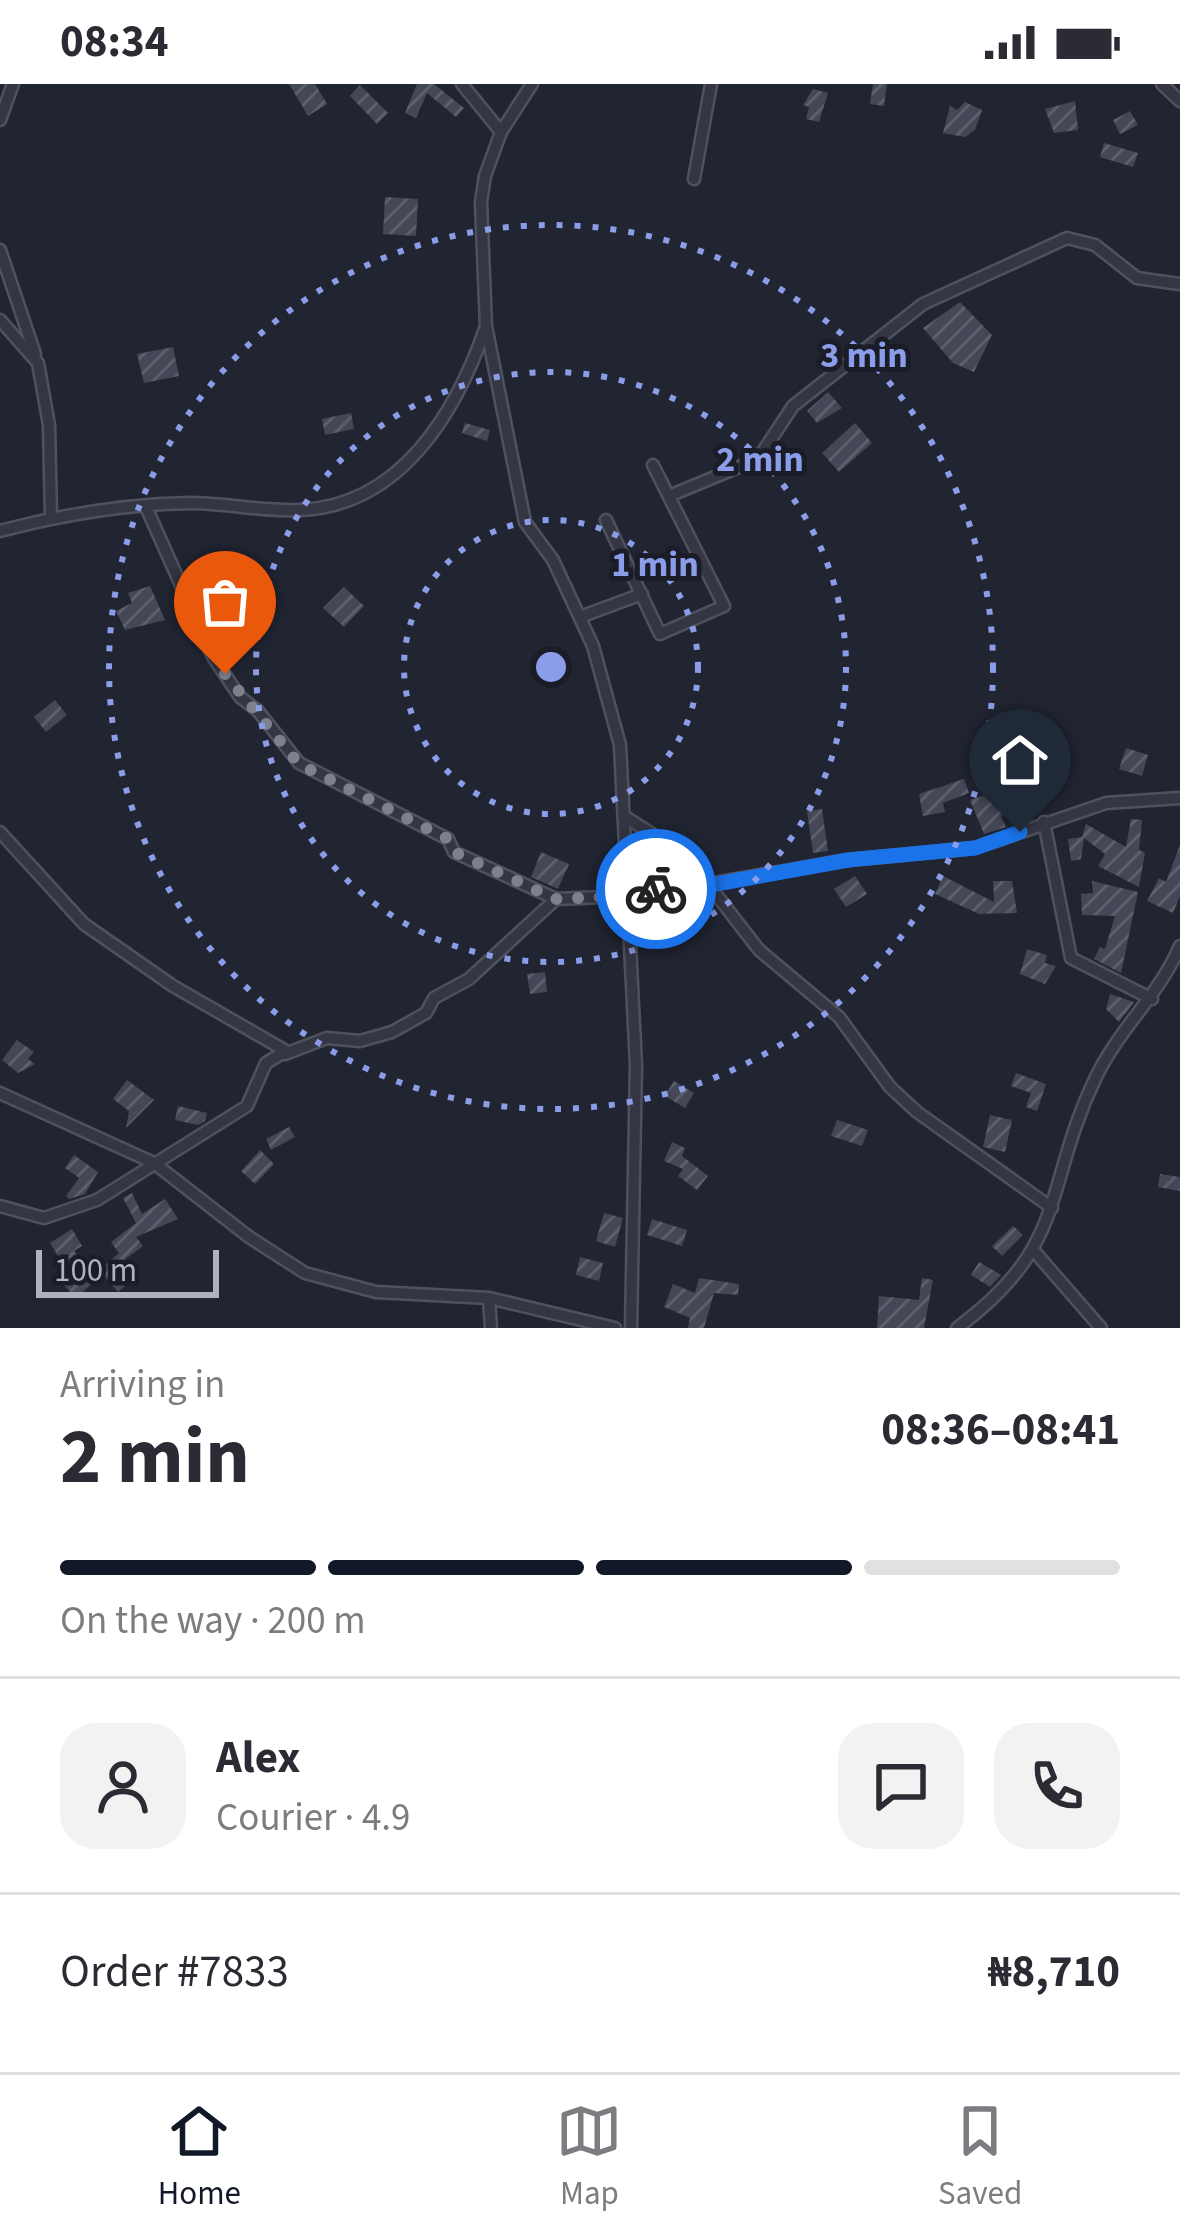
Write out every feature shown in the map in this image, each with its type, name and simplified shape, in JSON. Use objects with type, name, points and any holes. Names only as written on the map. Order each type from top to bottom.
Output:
[{"type":"street","points":[[0,120],[14,84]]},
{"type":"street","points":[[462,84],[501,132]]},
{"type":"street","points":[[532,84],[501,132],[481,202],[486,326],[525,522],[554,560],[614,712],[636,1065],[631,1328]]},
{"type":"street","points":[[694,178],[711,84]]},
{"type":"street","points":[[1162,84],[1180,101]]},
{"type":"street","points":[[669,496],[758,459],[793,406],[923,304],[1067,238],[1095,245],[1137,278],[1180,284]]},
{"type":"street","points":[[0,250],[38,363],[50,425],[51,518]]},
{"type":"street","points":[[0,320],[38,363]]},
{"type":"street","points":[[0,531],[51,518],[188,503],[302,510],[360,494],[389,475],[448,418],[486,326]]},
{"type":"street","points":[[606,520],[659,634],[724,606],[653,465]]},
{"type":"street","points":[[146,507],[213,657],[240,698],[259,711],[299,764],[448,839],[454,852],[556,899],[668,890],[848,860],[975,848],[1106,803],[1180,798]]},
{"type":"street","points":[[580,617],[642,594]]},
{"type":"street","points":[[624,816],[669,845],[759,950],[839,1017],[890,1087],[916,1112],[1052,1208]]},
{"type":"street","points":[[1044,822],[1071,958],[1152,999]]},
{"type":"street","points":[[0,832],[84,924],[173,986],[283,1046],[285,1054]]},
{"type":"street","points":[[0,1206],[44,1218],[68,1214],[178,1154],[248,1106],[266,1063],[327,1038],[360,1041],[409,1023],[426,1013],[434,998],[469,979],[556,899]]},
{"type":"street","points":[[957,1328],[993,1301],[1034,1252],[1094,1082],[1119,1037],[1152,999],[1180,946]]},
{"type":"street","points":[[0,1093],[154,1163],[249,1238],[305,1273],[376,1292],[489,1298],[615,1328]]},
{"type":"street","points":[[1034,1252],[1101,1328]]},
{"type":"street","points":[[489,1298],[491,1328]]},
{"type":"building","points":[[289,84],[315,84],[327,104],[308,116]]},
{"type":"building","points":[[417,84],[434,84],[464,108],[456,117],[427,93],[416,118],[405,113]]},
{"type":"building","points":[[873,84],[887,84],[884,106],[870,104]]},
{"type":"building","points":[[360,85],[388,113],[377,124],[350,96]]},
{"type":"building","points":[[813,89],[828,93],[819,122],[806,119],[809,107],[803,105]]},
{"type":"building","points":[[1075,101],[1078,130],[1054,133],[1045,109]]},
{"type":"building","points":[[965,102],[982,110],[975,130],[965,137],[943,133],[950,106],[957,110]]},
{"type":"building","points":[[1130,111],[1138,125],[1120,134],[1113,120]]},
{"type":"building","points":[[1104,143],[1138,153],[1133,167],[1100,157]]},
{"type":"building","points":[[385,197],[418,199],[416,236],[383,234]]},
{"type":"building","points":[[960,302],[992,335],[974,372],[953,363],[923,328]]},
{"type":"building","points":[[173,347],[179,376],[144,383],[137,354]]},
{"type":"building","points":[[828,392],[842,408],[817,423],[807,411]]},
{"type":"building","points":[[351,413],[354,429],[325,435],[322,419]]},
{"type":"building","points":[[465,423],[490,430],[487,441],[462,433]]},
{"type":"building","points":[[855,423],[872,443],[839,472],[822,453]]},
{"type":"building","points":[[150,586],[165,620],[125,630],[116,611],[132,603],[128,593]]},
{"type":"building","points":[[344,587],[364,606],[344,627],[323,608]]},
{"type":"building","points":[[55,700],[67,715],[46,732],[34,717]]},
{"type":"building","points":[[1039,745],[1046,756],[1053,751],[1064,764],[1037,777],[1046,795],[1001,816],[1006,827],[984,834],[970,800],[1031,780],[1017,760]]},
{"type":"building","points":[[1126,748],[1148,755],[1142,776],[1119,769]]},
{"type":"building","points":[[964,779],[969,793],[943,803],[945,812],[923,816],[919,794]]},
{"type":"building","points":[[822,809],[828,851],[813,853],[807,811]]},
{"type":"building","points":[[1131,819],[1142,820],[1139,850],[1145,853],[1139,887],[1098,866],[1105,854],[1084,838],[1081,859],[1071,861],[1068,839],[1082,837],[1086,824],[1126,847]]},
{"type":"building","points":[[1180,845],[1180,896],[1173,913],[1147,901],[1159,878],[1166,882]]},
{"type":"building","points":[[541,852],[569,864],[558,889],[531,877]]},
{"type":"building","points":[[855,876],[867,894],[846,907],[834,889]]},
{"type":"building","points":[[943,876],[994,902],[993,881],[1012,881],[1017,913],[979,914],[935,894]]},
{"type":"building","points":[[1092,881],[1138,892],[1121,973],[1094,959],[1100,947],[1105,949],[1115,916],[1082,915],[1081,894],[1093,893]]},
{"type":"building","points":[[1027,949],[1047,955],[1045,963],[1056,966],[1045,984],[1020,974]]},
{"type":"building","points":[[545,972],[547,992],[530,994],[527,974]]},
{"type":"building","points":[[1110,994],[1134,1002],[1119,1022],[1106,1009]]},
{"type":"building","points":[[17,1040],[34,1052],[28,1059],[35,1064],[18,1073],[2,1060]]},
{"type":"building","points":[[1016,1073],[1046,1084],[1037,1111],[1026,1107],[1031,1093],[1011,1086]]},
{"type":"building","points":[[127,1080],[154,1100],[126,1128],[129,1111],[113,1099]]},
{"type":"building","points":[[674,1081],[694,1093],[685,1108],[665,1096]]},
{"type":"building","points":[[178,1106],[207,1113],[205,1121],[198,1125],[175,1120]]},
{"type":"building","points":[[990,1115],[1012,1120],[1005,1152],[983,1147]]},
{"type":"building","points":[[837,1120],[868,1130],[862,1146],[831,1136]]},
{"type":"building","points":[[289,1127],[295,1137],[271,1150],[266,1139]]},
{"type":"building","points":[[672,1142],[685,1148],[682,1156],[708,1176],[697,1190],[678,1176],[683,1169],[664,1161]]},
{"type":"building","points":[[260,1150],[274,1164],[255,1184],[241,1171]]},
{"type":"building","points":[[74,1155],[98,1172],[85,1194],[69,1199],[66,1196],[79,1178],[65,1168]]},
{"type":"building","points":[[1160,1174],[1180,1177],[1180,1191],[1158,1187]]},
{"type":"building","points":[[132,1193],[142,1214],[165,1199],[178,1219],[136,1237],[143,1246],[120,1263],[133,1279],[118,1292],[99,1270],[119,1253],[111,1242],[136,1223],[123,1198]]},
{"type":"building","points":[[604,1213],[623,1218],[615,1247],[596,1241]]},
{"type":"building","points":[[652,1219],[687,1230],[682,1246],[647,1235]]},
{"type":"building","points":[[1013,1226],[1023,1235],[1002,1256],[992,1246]]},
{"type":"building","points":[[72,1229],[82,1246],[74,1251],[98,1278],[76,1298],[57,1278],[66,1269],[50,1243]]},
{"type":"building","points":[[580,1257],[603,1263],[599,1281],[576,1275]]},
{"type":"building","points":[[979,1262],[1001,1275],[990,1287],[971,1275]]},
{"type":"building","points":[[699,1278],[739,1284],[738,1295],[714,1293],[704,1328],[688,1328],[690,1318],[664,1307],[673,1284],[695,1293]]},
{"type":"building","points":[[922,1278],[933,1280],[924,1328],[877,1328],[879,1296],[919,1300]]},
{"type":"way so far","points":[[225,674],[240,698],[259,711],[299,764],[448,839],[454,852],[556,899],[626,896],[626,884],[656,889]]},
{"type":"route","points":[[656,889],[683,890],[848,860],[950,852],[1020,832]]}]
